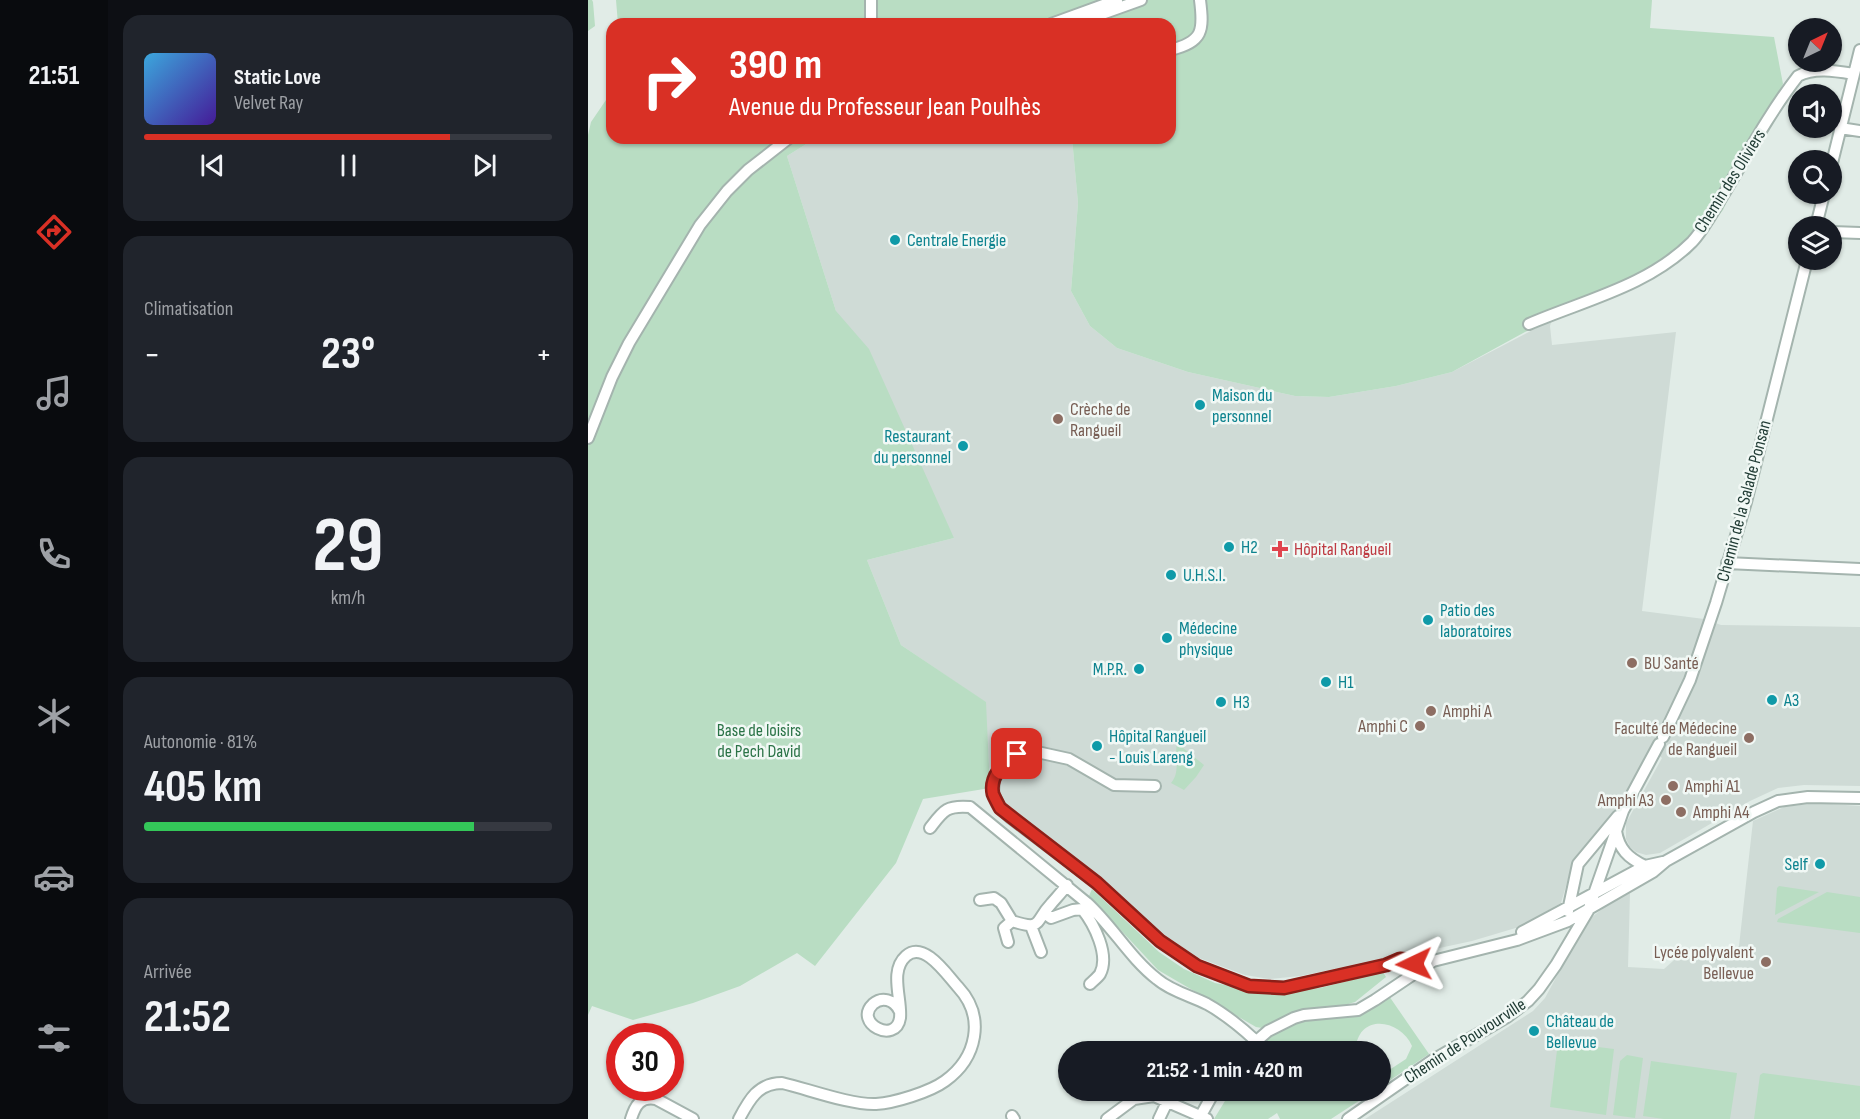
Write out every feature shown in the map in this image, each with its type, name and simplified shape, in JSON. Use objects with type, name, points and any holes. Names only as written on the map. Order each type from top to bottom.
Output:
[{"type":"street","points":[[870,0],[871,18]]},
{"type":"street","points":[[1068,18],[1117,0]]},
{"type":"street","points":[[1091,18],[1141,0]]},
{"type":"street","points":[[1176,48],[1190,44],[1199,36],[1202,25],[1200,0]]},
{"type":"street","points":[[1842,120],[1860,51]]},
{"type":"street","name":"Chemin des Oliviers","points":[[1529,324],[1624,287],[1675,256],[1706,224],[1759,134],[1798,76],[1805,72],[1821,70],[1854,75]]},
{"type":"street","points":[[1842,128],[1860,130]]},
{"type":"street","points":[[588,438],[612,377],[629,342],[700,225],[727,190],[781,144]]},
{"type":"street","points":[[1842,232],[1860,233]]},
{"type":"street","name":"Chemin de la Salade Ponsan","points":[[1593,895],[1623,811],[1661,741],[1690,680],[1749,492],[1804,270]]},
{"type":"street","points":[[1727,563],[1860,569]]},
{"type":"street","points":[[1155,786],[1114,785],[1069,759],[1028,750],[1006,759],[994,780],[993,793],[1000,808],[1011,818],[1097,883],[1160,941],[1197,966],[1249,986],[1284,988],[1386,965],[1400,959],[1411,960],[1410,971]]},
{"type":"street","points":[[1410,971],[1442,958],[1517,940],[1568,921],[1588,911],[1666,861],[1778,801],[1808,797],[1860,798]]},
{"type":"street","points":[[930,828],[943,811],[954,806],[970,807],[1067,885],[1102,917],[1139,963],[1159,981],[1207,1004],[1229,1018],[1256,1041],[1282,1024],[1304,1015],[1358,1010],[1368,1005],[1428,956],[1516,934],[1645,866],[1666,861]]},
{"type":"street","name":"Chemin de la Salade Ponsan","points":[[1569,908],[1578,864],[1623,811]]},
{"type":"street","points":[[1616,830],[1623,851],[1634,861],[1645,866]]},
{"type":"street","points":[[980,900],[994,898],[1012,921],[1031,926],[1039,922],[1067,885]]},
{"type":"street","name":"Chemin de Pouvourville","points":[[1348,1119],[1433,1060],[1518,1009],[1539,989],[1556,965],[1588,911],[1593,895]]},
{"type":"street","name":"Chemin de Pouvourville","points":[[1566,947],[1569,908]]},
{"type":"street","points":[[1044,914],[1051,918],[1082,909],[1090,919],[1104,960],[1100,975],[1090,984]]},
{"type":"street","points":[[1008,942],[1004,928],[1012,921]]},
{"type":"street","points":[[1031,926],[1041,952]]},
{"type":"street","points":[[739,1119],[750,1098],[760,1088],[771,1083],[782,1083],[873,1104],[886,1103],[935,1087],[947,1080],[967,1057],[975,1042],[976,1024],[973,1008],[966,995],[926,953],[916,951],[904,958],[900,966],[897,983],[899,1020],[894,1028],[884,1031],[874,1028],[868,1018],[870,1008],[883,999],[897,983]]},
{"type":"street","points":[[883,999],[893,1002],[899,1010]]},
{"type":"street","points":[[631,1119],[639,1101],[650,1098],[693,1119]]},
{"type":"street","points":[[1107,1119],[1131,1101]]},
{"type":"street","points":[[1159,1119],[1168,1101]]},
{"type":"street","points":[[1170,1101],[1204,1118]]},
{"type":"street","points":[[1204,1118],[1211,1101]]},
{"type":"street","points":[[1204,1118],[1214,1101]]},
{"type":"shaded area","name":"Hôpital Rangueil","points":[[806,144],[1073,144],[1078,203],[1071,291],[1090,326],[1117,348],[1188,372],[1295,396],[1329,397],[1396,386],[1452,372],[1552,320],[1550,326],[1552,345],[1676,332],[1642,611],[1704,619],[1721,625],[1860,627],[1860,786],[1804,785],[1778,788],[1750,801],[1660,853],[1646,855],[1630,847],[1626,839],[1626,823],[1662,758],[1652,750],[1614,815],[1579,852],[1573,862],[1561,903],[1519,927],[1472,941],[1300,976],[1269,979],[1245,975],[1199,958],[1173,942],[1088,869],[1011,814],[996,790],[989,767],[985,702],[901,645],[867,560],[954,538],[787,390],[836,311],[787,156]]},
{"type":"shaded area","name":"Lycée polyvalent Bellevue","points":[[1816,803],[1860,806],[1860,1119],[1365,1119],[1533,1011],[1545,998],[1579,935],[1592,917],[1606,906],[1630,893],[1628,967],[1664,969],[1682,953],[1721,957],[1739,946],[1753,821],[1784,807]]},
{"type":"green space","points":[[588,0],[593,2],[595,26],[588,31]]},
{"type":"green space","points":[[616,0],[1652,0],[1650,28],[1774,37],[1783,84],[1723,210],[1690,254],[1662,272],[1525,332],[1452,372],[1396,386],[1329,397],[1295,396],[1188,372],[1117,348],[1090,326],[1071,291],[1078,203],[1073,144],[1176,144],[1176,18],[618,18]]},
{"type":"green space","name":"Base de loisirs de Pech David","points":[[606,100],[606,144],[806,144],[787,156],[836,311],[869,349],[954,538],[867,560],[901,645],[986,702],[990,788],[923,799],[896,863],[815,966],[797,953],[740,986],[693,1003],[633,1020],[592,1006],[588,1015],[588,135],[591,122]]},
{"type":"green space","points":[[1177,743],[1204,765],[1184,790],[1171,783],[1177,769]]},
{"type":"green space","points":[[1779,886],[1819,892],[1775,915]]},
{"type":"green space","points":[[1092,889],[1159,952],[1184,969],[1215,983],[1257,991],[1320,988],[1383,972],[1386,977],[1355,1002],[1338,1007],[1302,1010],[1262,1028],[1256,1027],[1158,970],[1089,896]]},
{"type":"green space","points":[[1827,892],[1860,897],[1860,933],[1777,922],[1778,919]]},
{"type":"green space","points":[[1389,996],[1429,1054],[1391,1080],[1391,1069],[1406,1059],[1412,1046],[1407,1037],[1391,1026],[1382,1024],[1365,1028],[1357,1041],[1264,1041],[1277,1031],[1310,1018],[1354,1017]]},
{"type":"green space","points":[[1558,1042],[1614,1049],[1606,1115],[1550,1107]]},
{"type":"green space","points":[[1627,1055],[1643,1058],[1635,1118],[1613,1115],[1620,1061]]},
{"type":"green space","points":[[1651,1061],[1737,1073],[1730,1119],[1664,1119],[1643,1116]]},
{"type":"green space","points":[[1763,1073],[1860,1086],[1860,1119],[1754,1119],[1760,1075]]},
{"type":"green space","points":[[1225,1101],[1359,1101],[1331,1119],[1280,1119],[1277,1113],[1268,1119],[1214,1119]]},
{"type":"place","name":"Centrale Energie","points":[[895,240]]},
{"type":"place","name":"Maison du personnel","points":[[1200,405]]},
{"type":"place","name":"Crèche de Rangueil","points":[[1058,419]]},
{"type":"place","name":"Restaurant du personnel","points":[[963,446]]},
{"type":"place","name":"H2","points":[[1229,547]]},
{"type":"place","name":"Hôpital Rangueil","points":[[1280,549]]},
{"type":"place","name":"U.H.S.I.","points":[[1171,575]]},
{"type":"place","name":"Patio des laboratoires","points":[[1428,620]]},
{"type":"place","name":"Médecine physique","points":[[1167,638]]},
{"type":"place","name":"BU Santé","points":[[1632,663]]},
{"type":"place","name":"M.P.R.","points":[[1139,669]]},
{"type":"place","name":"H1","points":[[1326,682]]},
{"type":"place","name":"A3","points":[[1772,700]]},
{"type":"place","name":"H3","points":[[1221,702]]},
{"type":"place","name":"Amphi A","points":[[1431,711]]},
{"type":"place","name":"Amphi C","points":[[1420,726]]},
{"type":"place","name":"Faculté de Médecine de Rangueil","points":[[1749,738]]},
{"type":"place","name":"Hôpital Rangueil - Louis Lareng","points":[[1097,746]]},
{"type":"place","name":"Amphi A1","points":[[1673,786]]},
{"type":"place","name":"Amphi A3","points":[[1666,800]]},
{"type":"place","name":"Amphi A4","points":[[1681,812]]},
{"type":"place","name":"Self","points":[[1820,864]]},
{"type":"place","name":"Lycée polyvalent Bellevue","points":[[1766,962]]},
{"type":"place","name":"Château de Bellevue","points":[[1534,1031]]},
{"type":"route","points":[[1017,754],[1006,759],[994,780],[993,793],[1000,808],[1097,883],[1160,941],[1197,966],[1249,986],[1284,988],[1386,965],[1400,959],[1411,960],[1414,964]]}]
